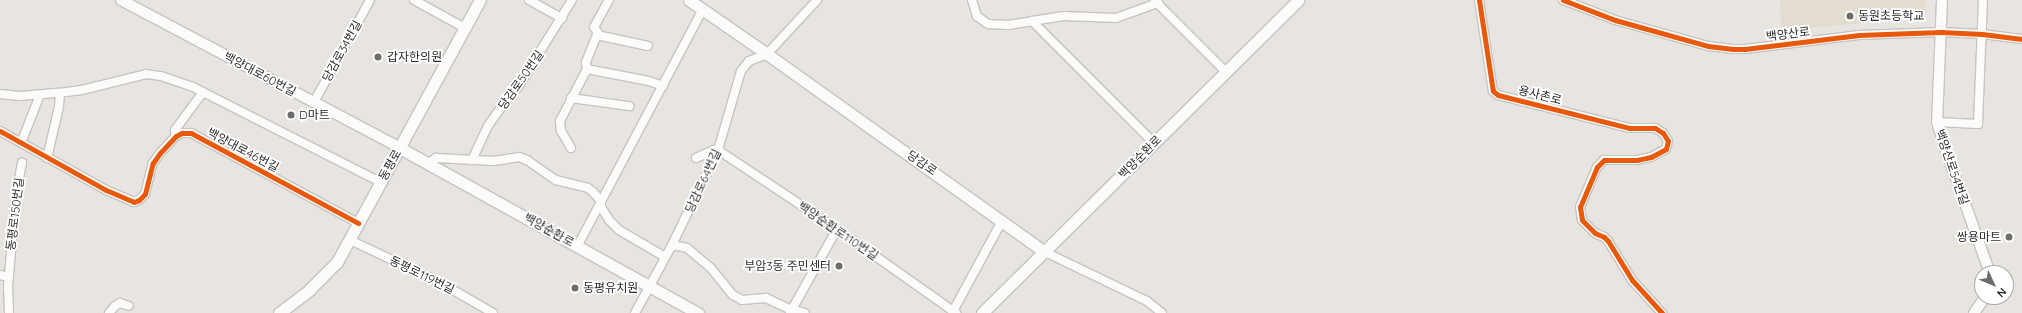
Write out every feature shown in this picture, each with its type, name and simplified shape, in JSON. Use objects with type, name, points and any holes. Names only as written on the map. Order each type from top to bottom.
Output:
[{"type":"main road","name":"동평로","points":[[284,312],[310,290],[337,262],[480,0]]},
{"type":"main road","name":"당감로","points":[[689,0],[768,54],[1045,252]]},
{"type":"main road","name":"백양순환로","points":[[982,313],[1298,0]]},
{"type":"main road","name":"백양순환로","points":[[400,148],[578,245],[698,313]]},
{"type":"street","name":"백양대로60번길","points":[[120,0],[400,148]]},
{"type":"street","name":"당감로34번길","points":[[314,102],[370,0]]},
{"type":"street","points":[[414,0],[465,28]]},
{"type":"street","points":[[529,0],[562,18]]},
{"type":"street","name":"당감로50번길","points":[[472,160],[488,126],[506,100],[518,87],[572,0]]},
{"type":"street","points":[[571,148],[561,131],[560,121],[587,69],[586,62],[597,35],[594,27],[609,0]]},
{"type":"street","points":[[768,54],[817,0]]},
{"type":"street","points":[[972,0],[977,16],[988,24],[1008,25],[1064,16],[1116,18],[1156,2],[1226,72]]},
{"type":"street","name":"용사촌로","points":[[1479,0],[1494,91],[1498,95],[1629,128],[1655,128],[1663,133],[1668,141],[1666,149],[1651,157],[1637,160],[1604,160],[1597,167],[1580,207],[1582,220],[1594,233],[1604,237],[1608,241],[1632,280],[1662,313]]},
{"type":"street","name":"백양산로","points":[[1563,0],[1630,24],[1708,46],[1733,49],[1859,35],[1941,32],[1982,34],[2022,39]]},
{"type":"street","name":"백양산로54번길","points":[[1942,0],[1937,122],[1987,265]]},
{"type":"street","points":[[1937,122],[1978,124],[1983,0]]},
{"type":"street","points":[[578,245],[703,9]]},
{"type":"street","points":[[1032,21],[1154,143]]},
{"type":"street","points":[[597,35],[648,46]]},
{"type":"street","name":"당감로64번길","points":[[635,313],[672,245],[718,150],[741,72],[749,61],[768,54]]},
{"type":"street","points":[[587,69],[649,81],[663,86]]},
{"type":"street","points":[[0,94],[20,96],[82,90],[146,74],[169,78],[203,92],[380,182]]},
{"type":"street","points":[[0,131],[106,190],[134,202],[139,200],[145,194],[153,163],[160,152],[176,136],[175,130],[203,92]]},
{"type":"street","points":[[47,158],[56,122],[60,93]]},
{"type":"street","points":[[21,143],[40,95]]},
{"type":"street","points":[[571,98],[629,106]]},
{"type":"street","name":"백양대로46번길","points":[[176,136],[182,133],[191,133],[358,223]]},
{"type":"street","points":[[696,158],[714,150],[718,150]]},
{"type":"street","name":"백양순환로110번길","points":[[718,150],[837,229],[954,312]]},
{"type":"street","points":[[429,163],[436,158],[494,161],[519,157],[548,173],[556,180],[588,188],[601,201],[601,207],[609,220],[619,230],[665,257]]},
{"type":"street","name":"동평로150번길","points":[[9,313],[9,277],[16,194],[22,163]]},
{"type":"street","points":[[954,312],[1002,221]]},
{"type":"street","points":[[791,312],[837,229]]},
{"type":"street","name":"동평로119번길","points":[[350,240],[441,283],[493,313]]},
{"type":"street","points":[[672,245],[687,248],[700,258],[710,267],[733,295],[742,300],[766,298],[791,312],[805,313]]},
{"type":"street","name":"당감로","points":[[1045,252],[1147,301],[1162,313]]},
{"type":"street","points":[[0,275],[9,277]]},
{"type":"street","points":[[109,313],[120,303],[129,306]]},
{"type":"street","points":[[478,304],[479,313]]},
{"type":"shaded area","name":"동원초등학교","points":[[1780,0],[1926,0],[1926,13],[1915,18],[1781,31]]},
{"type":"cycle path","points":[[1479,0],[1493,91],[1498,95],[1629,128],[1655,128],[1663,133],[1668,141],[1666,149],[1651,157],[1637,160],[1604,160],[1597,167],[1580,207],[1582,220],[1595,233],[1604,237],[1608,241],[1632,280],[1662,313]]},
{"type":"cycle path","points":[[1563,0],[1615,20],[1708,46],[1733,49],[1745,49],[1859,35],[1941,32],[1982,34],[2022,39]]},
{"type":"cycle path","points":[[0,131],[106,190],[134,202],[139,200],[145,194],[153,163],[160,153],[176,136],[182,133],[191,133],[358,223]]},
{"type":"place","name":"동원초등학교","points":[[1850,16]]},
{"type":"place","name":"갑자한의원","points":[[378,57]]},
{"type":"place","name":"D마트","points":[[291,115]]},
{"type":"place","name":"쌍용마트","points":[[2009,237]]},
{"type":"place","name":"부암3동 주민센터","points":[[839,266]]},
{"type":"place","name":"동평유치원","points":[[575,288]]}]
